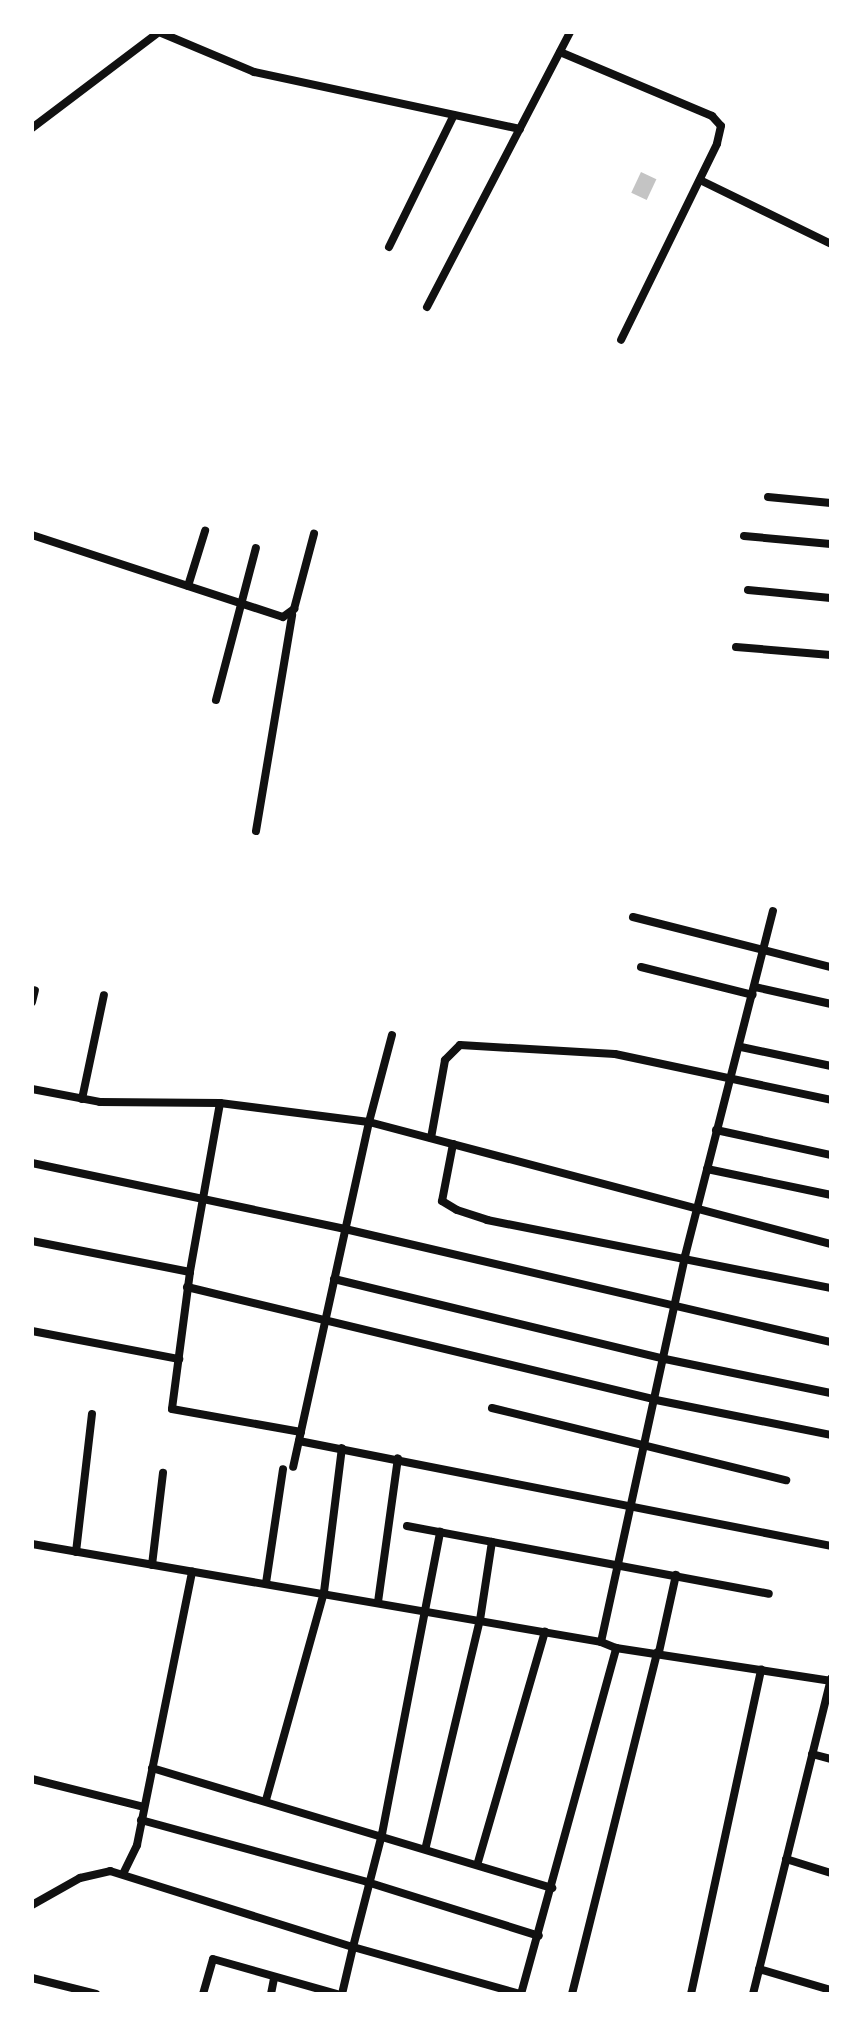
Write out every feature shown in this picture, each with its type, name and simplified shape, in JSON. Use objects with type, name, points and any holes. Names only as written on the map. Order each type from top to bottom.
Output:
[{"type":"street","points":[[32,128],[159,32],[254,72],[520,129]]},
{"type":"street","points":[[427,307],[570,32]]},
{"type":"street","points":[[560,52],[718,120],[721,133],[621,340]]},
{"type":"street","points":[[389,247],[454,115]]},
{"type":"street","points":[[700,180],[831,244]]},
{"type":"street","points":[[768,497],[831,503]]},
{"type":"street","points":[[188,586],[205,531]]},
{"type":"street","points":[[256,831],[292,615],[314,534]]},
{"type":"street","points":[[32,535],[283,617],[292,615]]},
{"type":"street","points":[[744,536],[831,544]]},
{"type":"street","points":[[216,700],[256,548]]},
{"type":"street","points":[[748,590],[831,598]]},
{"type":"street","points":[[736,647],[831,655]]},
{"type":"street","points":[[601,1642],[677,1308],[685,1256],[716,1130],[734,1078],[773,911]]},
{"type":"street","points":[[633,917],[831,967]]},
{"type":"street","points":[[641,967],[831,1004]]},
{"type":"street","points":[[32,1002],[35,990]]},
{"type":"street","points":[[82,1099],[104,995]]},
{"type":"street","points":[[266,1583],[288,1468],[300,1436],[369,1122],[392,1035]]},
{"type":"street","points":[[431,1138],[445,1060],[460,1045],[615,1054],[831,1100]]},
{"type":"street","points":[[741,1047],[831,1066]]},
{"type":"street","points":[[32,1089],[82,1099],[220,1103],[369,1122],[831,1244]]},
{"type":"street","points":[[220,1103],[187,1287],[172,1409],[342,1448],[831,1546]]},
{"type":"street","points":[[716,1130],[831,1155]]},
{"type":"street","points":[[453,1144],[442,1201],[457,1210],[487,1220],[685,1256],[831,1288]]},
{"type":"street","points":[[32,1163],[345,1229],[831,1342]]},
{"type":"street","points":[[707,1169],[831,1195]]},
{"type":"street","points":[[32,1241],[190,1272]]},
{"type":"street","points":[[334,1279],[665,1359],[831,1393]]},
{"type":"street","points":[[187,1287],[656,1400],[831,1435]]},
{"type":"street","points":[[32,1331],[179,1359]]},
{"type":"street","points":[[492,1408],[786,1480]]},
{"type":"street","points":[[76,1552],[92,1414]]},
{"type":"street","points":[[266,1800],[324,1592],[342,1448]]},
{"type":"street","points":[[378,1602],[398,1458]]},
{"type":"street","points":[[152,1565],[163,1473]]},
{"type":"street","points":[[407,1526],[769,1594]]},
{"type":"street","points":[[203,1994],[213,1959],[339,1994],[382,1834],[428,1611],[440,1532]]},
{"type":"street","points":[[426,1846],[480,1620],[492,1542]]},
{"type":"street","points":[[32,1544],[324,1592],[601,1642],[616,1648],[831,1679],[753,1994]]},
{"type":"street","points":[[123,1874],[144,1807],[192,1571]]},
{"type":"street","points":[[572,1994],[676,1575]]},
{"type":"street","points":[[478,1862],[545,1632]]},
{"type":"street","points":[[32,1905],[80,1878],[123,1874],[353,1947],[521,1994],[616,1648]]},
{"type":"street","points":[[691,1994],[761,1669]]},
{"type":"street","points":[[812,1754],[831,1759]]},
{"type":"street","points":[[152,1768],[426,1846],[552,1888]]},
{"type":"street","points":[[32,1779],[144,1807]]},
{"type":"street","points":[[141,1820],[367,1882],[539,1936]]},
{"type":"street","points":[[786,1859],[831,1873]]},
{"type":"street","points":[[759,1969],[831,1990]]},
{"type":"street","points":[[32,1978],[96,1994]]},
{"type":"street","points":[[271,1994],[274,1978]]},
{"type":"building","points":[[641,172],[656,179],[647,200],[631,193]]}]
